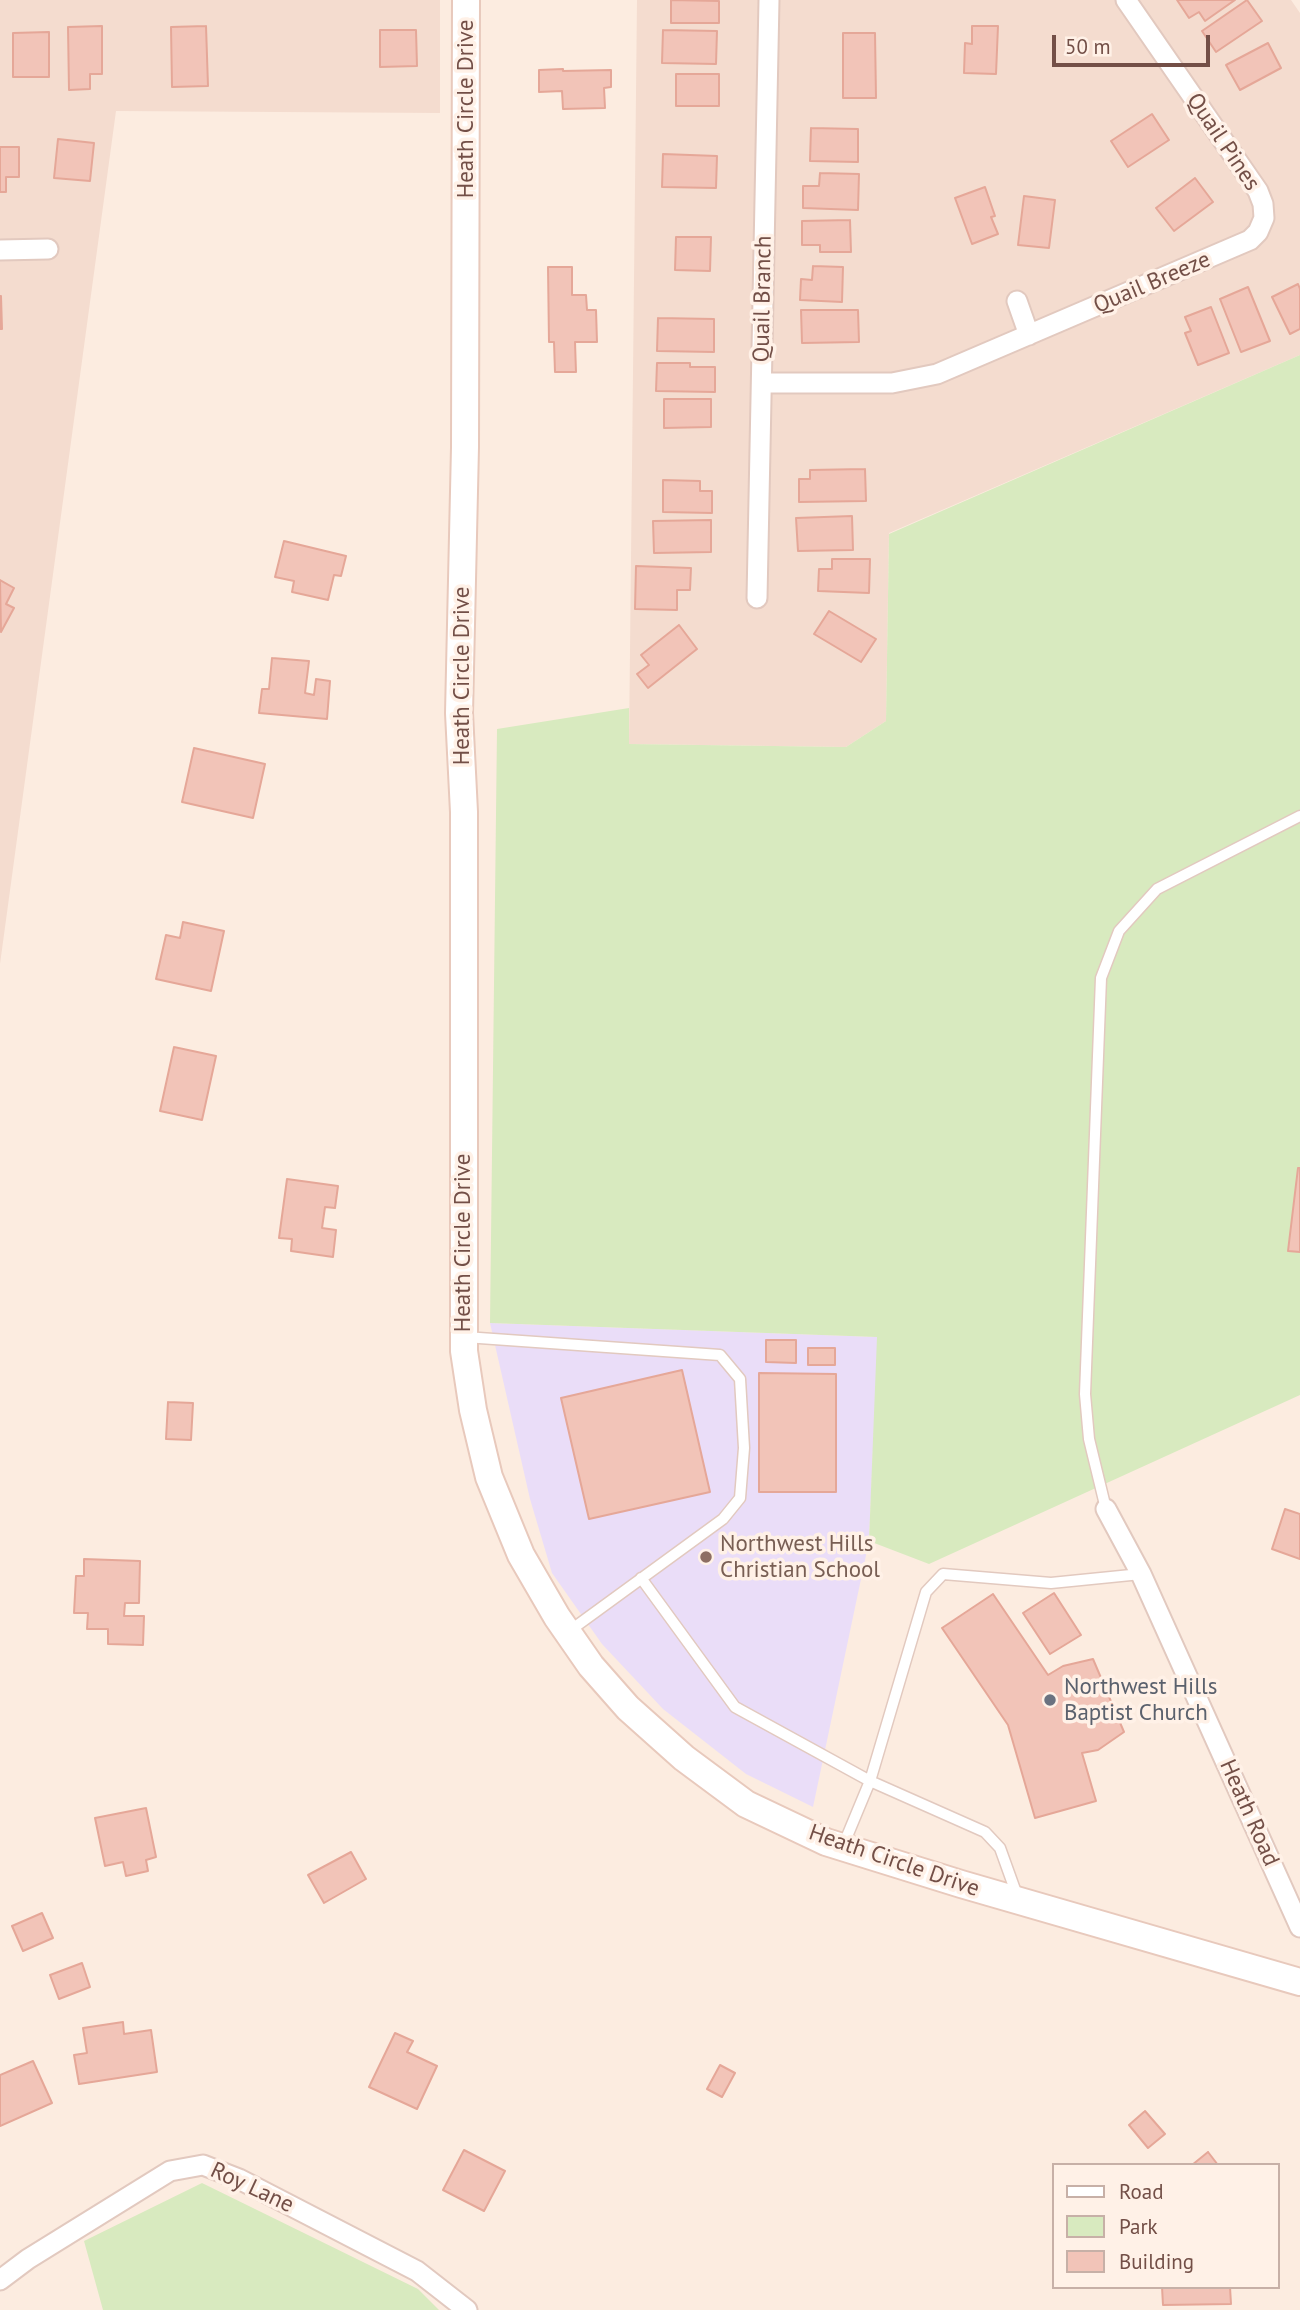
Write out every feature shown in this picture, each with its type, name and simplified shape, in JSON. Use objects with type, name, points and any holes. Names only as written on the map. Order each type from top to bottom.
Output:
[{"type":"street","name":"Heath Circle Drive","points":[[466,0],[465,434],[459,713],[464,812],[463,1337],[473,1410],[489,1477],[521,1555],[567,1632],[591,1666],[628,1708],[684,1758],[746,1804],[826,1842],[1300,1982]]},
{"type":"street","name":"Quail Branch","points":[[757,598],[769,0]]},
{"type":"street","name":"Quail Pines","points":[[1126,0],[1258,191],[1264,218]]},
{"type":"street","name":"Quail Breeze","points":[[762,383],[869,384],[915,379],[959,365],[1240,246],[1258,232],[1264,218]]},
{"type":"street","points":[[0,250],[48,249]]},
{"type":"street","points":[[1017,301],[1029,335]]},
{"type":"street","name":"Heath Road","points":[[1106,1509],[1141,1574],[1300,1927]]},
{"type":"street","name":"Roy Lane","points":[[0,2280],[29,2259],[170,2172],[203,2165],[239,2179],[417,2271],[467,2310]]},
{"type":"lane","points":[[1106,1509],[1089,1439],[1085,1394],[1101,978],[1119,931],[1157,890],[1300,816]]},
{"type":"lane","points":[[463,1337],[720,1355],[740,1378],[744,1448],[740,1498],[723,1519],[567,1632]]},
{"type":"lane","points":[[843,1847],[870,1781],[926,1592],[943,1574],[1051,1583],[1141,1574]]},
{"type":"lane","points":[[641,1578],[735,1707],[870,1781],[985,1832],[1000,1848],[1019,1901]]},
{"type":"shaded area","points":[[0,0],[440,0],[440,113],[116,111],[0,964]]},
{"type":"shaded area","points":[[637,0],[1291,0],[1300,13],[1300,355],[889,533],[886,721],[846,747],[629,744]]},
{"type":"shaded area","name":"Northwest Hills Christian School","points":[[490,1323],[878,1337],[869,1541],[813,1807],[746,1774],[663,1709],[602,1644],[552,1573],[530,1499]]},
{"type":"green space","points":[[1300,355],[1300,1395],[929,1564],[869,1541],[877,1337],[490,1323],[497,729],[629,708],[629,744],[846,747],[886,721],[889,534]]},
{"type":"green space","points":[[202,2183],[418,2289],[439,2310],[103,2310],[84,2241]]},
{"type":"building","points":[[671,0],[719,1],[719,23],[671,23]]},
{"type":"building","points":[[1177,0],[1235,0],[1205,21],[1199,12],[1189,18]]},
{"type":"building","points":[[1247,0],[1262,21],[1216,52],[1202,31]]},
{"type":"building","points":[[102,26],[102,74],[90,74],[90,89],[69,90],[68,27]]},
{"type":"building","points":[[206,26],[208,86],[172,87],[171,27]]},
{"type":"building","points":[[972,26],[998,26],[996,74],[964,73],[965,43],[972,44]]},
{"type":"building","points":[[380,30],[416,30],[417,66],[380,67]]},
{"type":"building","points":[[663,30],[717,31],[716,64],[662,63]]},
{"type":"building","points":[[49,32],[49,77],[13,77],[13,33]]},
{"type":"building","points":[[843,33],[875,33],[876,98],[843,98]]},
{"type":"building","points":[[1268,43],[1281,68],[1240,90],[1226,65]]},
{"type":"building","points":[[539,70],[611,70],[611,87],[604,88],[605,108],[563,109],[562,91],[539,92]]},
{"type":"building","points":[[676,74],[719,74],[719,106],[676,106]]},
{"type":"building","points":[[1152,114],[1169,140],[1128,167],[1111,141]]},
{"type":"building","points":[[811,128],[858,129],[858,162],[810,161]]},
{"type":"building","points":[[58,139],[94,143],[90,181],[54,178]]},
{"type":"building","points":[[0,147],[19,147],[19,177],[6,177],[6,192],[0,192]]},
{"type":"building","points":[[663,154],[717,156],[716,188],[662,187]]},
{"type":"building","points":[[820,173],[859,174],[858,210],[803,208],[803,186],[819,186]]},
{"type":"building","points":[[1195,178],[1213,202],[1174,231],[1156,208]]},
{"type":"building","points":[[985,187],[995,216],[991,217],[998,234],[972,244],[955,198]]},
{"type":"building","points":[[1024,196],[1055,200],[1049,248],[1018,245]]},
{"type":"building","points":[[850,220],[851,252],[820,252],[820,245],[802,245],[802,221]]},
{"type":"building","points":[[676,237],[711,237],[710,271],[675,270]]},
{"type":"building","points":[[813,266],[843,267],[842,302],[800,300],[801,279],[812,280]]},
{"type":"building","points":[[548,267],[572,267],[572,295],[586,295],[587,310],[596,310],[597,342],[575,342],[576,372],[555,372],[554,342],[549,342]]},
{"type":"building","points":[[1298,284],[1300,329],[1290,334],[1272,297]]},
{"type":"building","points":[[1248,287],[1270,341],[1241,352],[1220,299]]},
{"type":"building","points":[[1,296],[2,329],[0,329]]},
{"type":"building","points":[[1211,307],[1229,353],[1198,365],[1185,333],[1191,331],[1185,317]]},
{"type":"building","points":[[801,310],[858,310],[859,342],[802,343]]},
{"type":"building","points":[[658,318],[714,319],[714,352],[657,351]]},
{"type":"building","points":[[657,363],[690,363],[690,367],[715,367],[715,392],[656,391]]},
{"type":"building","points":[[664,399],[711,399],[711,427],[664,428]]},
{"type":"building","points":[[865,469],[866,501],[799,502],[799,479],[810,479],[810,470]]},
{"type":"building","points":[[663,480],[700,481],[700,491],[712,491],[712,513],[663,512]]},
{"type":"building","points":[[852,516],[853,550],[798,551],[796,518]]},
{"type":"building","points":[[711,520],[711,552],[654,553],[653,521]]},
{"type":"building","points":[[284,541],[346,556],[341,576],[334,575],[328,600],[292,592],[294,581],[275,577]]},
{"type":"building","points":[[832,559],[870,559],[869,593],[818,591],[819,569],[832,569]]},
{"type":"building","points":[[636,566],[691,568],[690,590],[677,590],[677,610],[635,609]]},
{"type":"building","points":[[0,580],[14,588],[6,604],[14,608],[1,632]]},
{"type":"building","points":[[829,611],[876,639],[861,662],[814,634]]},
{"type":"building","points":[[679,625],[697,649],[648,688],[637,674],[649,665],[641,655]]},
{"type":"building","points":[[272,658],[309,661],[305,693],[314,695],[316,679],[330,681],[327,719],[259,713],[262,689],[269,689]]},
{"type":"building","points":[[194,748],[265,764],[253,818],[182,802]]},
{"type":"building","points":[[183,922],[224,931],[211,991],[156,979],[166,935],[180,938]]},
{"type":"building","points":[[174,1047],[216,1056],[202,1120],[160,1111]]},
{"type":"building","points":[[1300,1168],[1300,1252],[1288,1251]]},
{"type":"building","points":[[287,1179],[338,1186],[335,1208],[325,1207],[322,1228],[336,1230],[333,1257],[291,1251],[292,1239],[279,1238]]},
{"type":"building","points":[[766,1340],[796,1340],[796,1363],[766,1362]]},
{"type":"building","points":[[808,1348],[835,1348],[835,1365],[808,1365]]},
{"type":"building","points":[[682,1370],[710,1492],[589,1519],[561,1398]]},
{"type":"building","points":[[759,1373],[836,1374],[836,1492],[759,1492]]},
{"type":"building","points":[[168,1402],[193,1403],[191,1440],[166,1439]]},
{"type":"building","points":[[1285,1509],[1300,1514],[1300,1559],[1272,1549]]},
{"type":"building","points":[[84,1559],[140,1561],[139,1603],[125,1603],[124,1616],[144,1616],[143,1645],[108,1644],[108,1629],[87,1629],[88,1613],[74,1613],[76,1576],[84,1576]]},
{"type":"building","points":[[1054,1593],[1081,1635],[1050,1654],[1023,1613]]},
{"type":"building","name":"Northwest Hills Baptist Church","points":[[993,1594],[1048,1675],[1063,1666],[1093,1659],[1124,1732],[1098,1750],[1082,1753],[1096,1801],[1035,1818],[1008,1725],[942,1628]]},
{"type":"building","points":[[146,1808],[156,1857],[146,1860],[148,1871],[126,1876],[123,1862],[105,1866],[95,1818]]},
{"type":"building","points":[[351,1852],[366,1879],[324,1903],[308,1875]]},
{"type":"building","points":[[42,1913],[53,1938],[23,1951],[12,1926]]},
{"type":"building","points":[[82,1963],[90,1987],[59,1999],[50,1975]]},
{"type":"building","points":[[123,2022],[124,2034],[151,2030],[157,2072],[79,2084],[74,2055],[87,2053],[83,2028]]},
{"type":"building","points":[[395,2033],[413,2041],[407,2052],[437,2066],[417,2109],[369,2087]]},
{"type":"building","points":[[33,2061],[52,2103],[0,2126],[0,2075]]},
{"type":"building","points":[[720,2065],[735,2073],[722,2097],[707,2089]]},
{"type":"building","points":[[1145,2111],[1165,2134],[1148,2148],[1129,2125]]},
{"type":"building","points":[[464,2150],[505,2171],[484,2211],[443,2190]]},
{"type":"building","points":[[1208,2152],[1216,2163],[1194,2163]]},
{"type":"building","points":[[1162,2289],[1230,2289],[1231,2304],[1163,2305]]},
{"type":"place","name":"Northwest Hills Christian School","points":[[706,1557]]},
{"type":"place","name":"Northwest Hills Baptist Church","points":[[1050,1700]]}]
